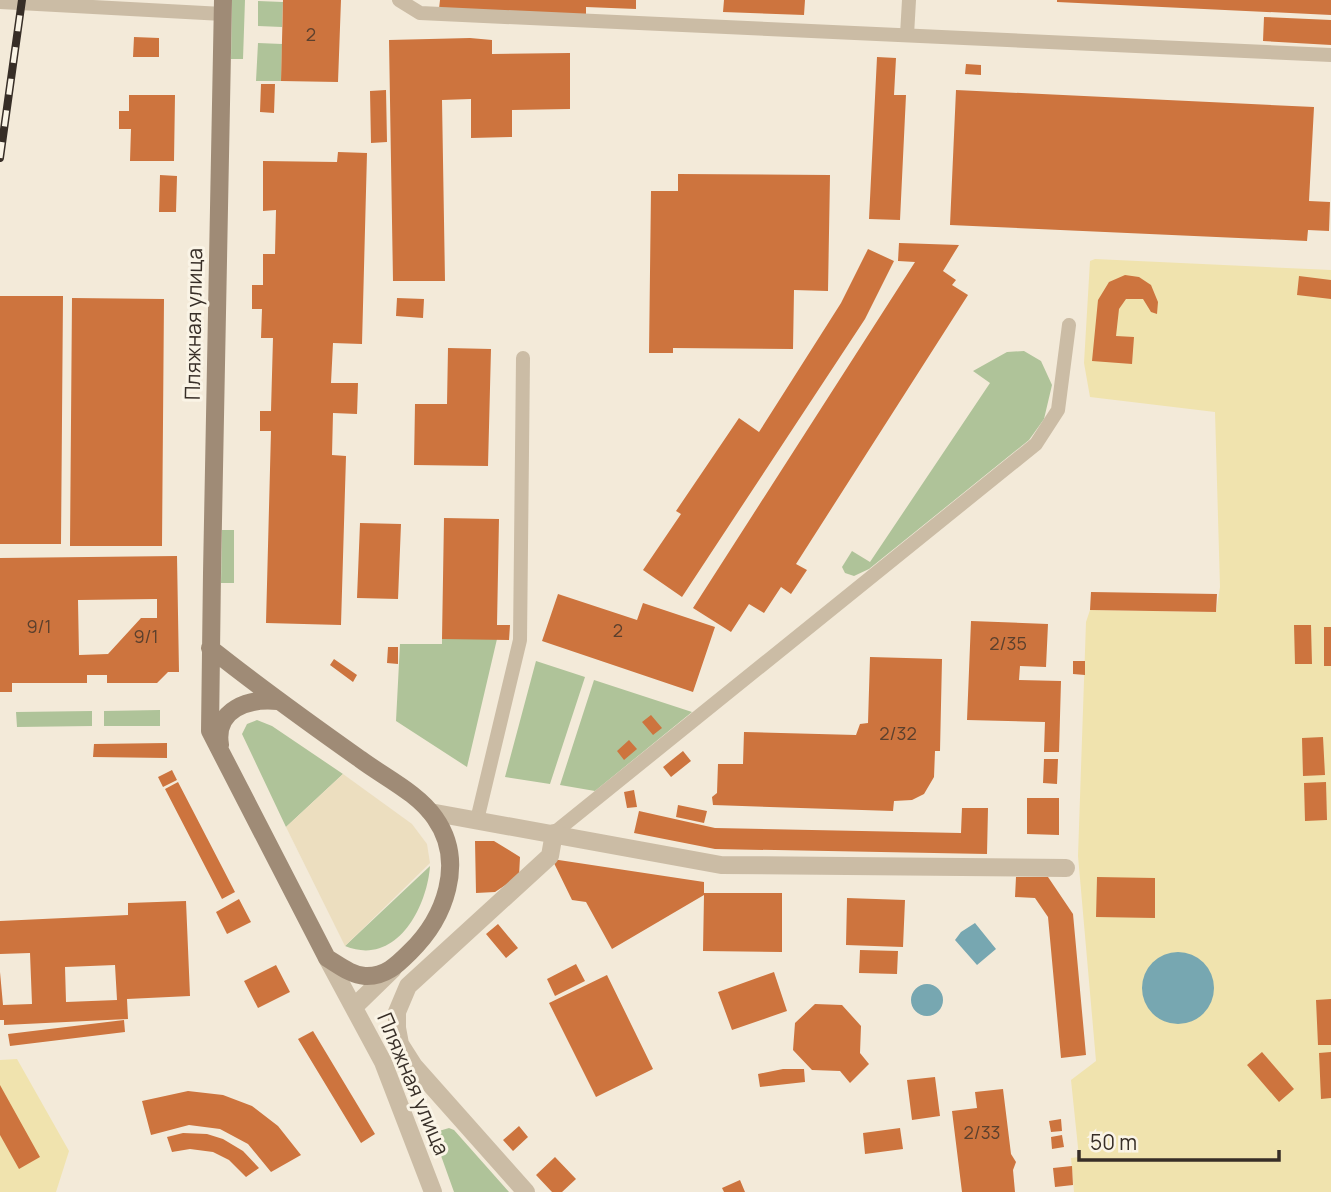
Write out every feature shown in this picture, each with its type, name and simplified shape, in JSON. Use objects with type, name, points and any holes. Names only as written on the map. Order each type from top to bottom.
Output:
[{"type":"street","name":"Пляжная улица","points":[[223,7],[209,731],[383,1062],[433,1192]]},
{"type":"street","points":[[210,648],[430,812],[445,840],[449,875],[447,895],[427,934],[354,1007]]},
{"type":"street","points":[[221,754],[220,726],[231,711],[253,700],[278,701]]},
{"type":"street","points":[[430,812],[721,865],[1066,868]]},
{"type":"street","points":[[526,1192],[414,1066],[400,1044],[397,1012],[414,978],[550,856],[554,833]]},
{"type":"street","points":[[327,958],[359,975],[372,975],[393,969]]},
{"type":"lane","points":[[399,0],[421,13],[1331,55]]},
{"type":"lane","points":[[907,35],[909,0]]},
{"type":"lane","points":[[0,2],[223,7]]},
{"type":"lane","points":[[554,833],[1036,444],[1058,411],[1069,325]]},
{"type":"lane","points":[[477,820],[520,640],[523,358]]},
{"type":"green space","points":[[232,0],[245,0],[243,59],[231,59]]},
{"type":"green space","points":[[258,1],[283,2],[282,27],[258,26]]},
{"type":"green space","points":[[258,43],[282,44],[281,81],[256,81]]},
{"type":"green space","points":[[1024,351],[1041,361],[1052,385],[1044,419],[1029,440],[869,569],[854,576],[845,573],[842,567],[852,551],[870,562],[990,383],[973,371],[1007,352]]},
{"type":"green space","points":[[222,530],[234,530],[234,583],[221,583]]},
{"type":"green space","points":[[442,639],[497,639],[467,767],[396,721],[400,644],[442,644]]},
{"type":"green space","points":[[536,661],[585,677],[550,784],[505,777]]},
{"type":"green space","points":[[594,680],[692,712],[595,791],[560,785]]},
{"type":"green space","points":[[160,710],[160,726],[104,726],[104,711]]},
{"type":"green space","points":[[92,711],[92,726],[17,727],[16,712]]},
{"type":"green space","points":[[257,720],[272,726],[343,774],[286,827],[242,734],[247,724]]},
{"type":"green space","points":[[430,866],[423,899],[406,930],[394,941],[379,948],[363,950],[345,946]]},
{"type":"green space","points":[[449,1128],[454,1130],[509,1192],[454,1192],[435,1139],[439,1131]]},
{"type":"sand","points":[[1095,259],[1331,270],[1331,1192],[1074,1192],[1071,1158],[1079,1157],[1071,1080],[1096,1061],[1078,856],[1086,622],[1090,610],[1216,612],[1220,587],[1215,412],[1090,397],[1084,363],[1090,261]]},
{"type":"sand","points":[[17,1059],[69,1151],[56,1192],[0,1192],[0,1060]]},
{"type":"shaded area","points":[[343,774],[412,824],[427,844],[430,863],[345,946],[286,827]]},
{"type":"water","points":[[975,923],[996,949],[977,965],[955,940],[961,932]]},
{"type":"water","points":[[1178,952],[1192,955],[1204,962],[1211,974],[1214,988],[1211,1002],[1204,1014],[1192,1021],[1178,1024],[1164,1021],[1152,1014],[1145,1002],[1142,988],[1145,974],[1152,962],[1164,955]]},
{"type":"water","points":[[927,984],[939,988],[943,1000],[939,1012],[927,1016],[915,1012],[911,1000],[915,988]]},
{"type":"building","points":[[283,0],[341,0],[338,82],[281,81]]},
{"type":"building","points":[[440,0],[636,0],[636,9],[586,7],[586,15],[439,9]]},
{"type":"building","points":[[724,0],[805,0],[804,15],[723,12]]},
{"type":"building","points":[[1331,0],[1331,15],[1057,2]]},
{"type":"building","points":[[1264,17],[1331,20],[1331,45],[1263,41]]},
{"type":"building","points":[[134,37],[159,38],[159,57],[133,57]]},
{"type":"building","points":[[389,40],[492,40],[492,54],[570,53],[570,109],[512,110],[512,137],[471,138],[471,99],[442,100],[445,281],[393,281]]},
{"type":"building","points":[[877,57],[896,58],[894,95],[906,95],[900,220],[869,219]]},
{"type":"building","points":[[966,64],[981,65],[981,75],[965,74]]},
{"type":"building","points":[[261,84],[275,84],[274,113],[260,112]]},
{"type":"building","points":[[386,90],[387,142],[371,143],[370,91]]},
{"type":"building","points":[[956,90],[1314,107],[1309,201],[1330,202],[1329,231],[1308,230],[1307,241],[950,225]]},
{"type":"building","points":[[129,95],[175,95],[174,161],[130,161],[131,129],[119,129],[119,111],[129,111]]},
{"type":"building","points":[[338,152],[367,153],[362,344],[333,343],[331,383],[358,383],[357,414],[333,413],[332,455],[346,456],[341,625],[266,623],[271,431],[260,431],[260,411],[271,411],[273,338],[261,338],[262,309],[252,309],[252,285],[263,285],[263,254],[275,254],[276,210],[263,211],[263,161],[337,162]]},
{"type":"building","points":[[678,174],[830,175],[828,291],[794,290],[793,349],[673,348],[673,353],[649,353],[651,191],[678,191]]},
{"type":"building","points":[[160,175],[177,176],[176,212],[159,212]]},
{"type":"building","points":[[899,243],[959,245],[943,271],[956,280],[952,285],[968,295],[796,564],[807,570],[791,594],[781,587],[764,613],[749,604],[731,632],[693,608],[915,262],[898,261]]},
{"type":"building","points":[[868,249],[894,261],[865,319],[682,597],[643,570],[681,514],[676,511],[739,418],[759,432],[841,303]]},
{"type":"building","points":[[1125,275],[1139,277],[1151,285],[1158,302],[1157,314],[1151,312],[1143,299],[1126,299],[1119,309],[1116,336],[1134,337],[1132,364],[1092,361],[1098,300],[1109,282]]},
{"type":"building","points":[[1299,276],[1331,280],[1331,299],[1297,295]]},
{"type":"building","points":[[0,296],[63,296],[61,544],[0,544]]},
{"type":"building","points":[[72,298],[164,299],[162,546],[70,546]]},
{"type":"building","points":[[397,298],[424,299],[423,318],[396,316]]},
{"type":"building","points":[[448,348],[491,349],[488,466],[414,465],[415,404],[447,404]]},
{"type":"building","points":[[444,518],[499,519],[497,625],[510,625],[509,640],[442,639]]},
{"type":"building","points":[[360,523],[401,524],[398,599],[357,598]]},
{"type":"building","points":[[177,556],[179,672],[168,672],[157,683],[107,683],[107,675],[87,675],[87,683],[12,683],[12,692],[0,692],[0,558]],"holes":[[[157,599],[157,618],[141,618],[108,654],[79,655],[78,600]]]},
{"type":"building","points":[[1091,592],[1217,594],[1216,612],[1090,610]]},
{"type":"building","points":[[558,594],[637,620],[643,603],[715,627],[693,692],[542,641]]},
{"type":"building","points":[[971,621],[1048,624],[1046,667],[1020,666],[1019,680],[1061,681],[1059,752],[1044,752],[1045,722],[967,720]]},
{"type":"building","points":[[1294,625],[1311,625],[1312,664],[1295,664]]},
{"type":"building","points":[[1324,627],[1331,627],[1331,666],[1324,666]]},
{"type":"building","points":[[388,647],[398,647],[398,664],[387,663]]},
{"type":"building","points":[[870,657],[942,659],[940,751],[935,751],[934,777],[924,794],[912,800],[894,801],[893,811],[713,805],[712,797],[717,793],[718,764],[743,764],[744,732],[856,735],[860,724],[868,723]]},
{"type":"building","points":[[334,659],[357,675],[353,682],[330,665]]},
{"type":"building","points":[[1073,661],[1085,661],[1085,675],[1073,674]]},
{"type":"building","points":[[651,715],[662,728],[653,735],[642,722]]},
{"type":"building","points":[[1323,737],[1325,775],[1303,776],[1302,738]]},
{"type":"building","points":[[629,740],[637,749],[624,760],[617,751]]},
{"type":"building","points":[[167,743],[167,758],[93,757],[94,744]]},
{"type":"building","points":[[683,751],[691,761],[671,777],[663,767]]},
{"type":"building","points":[[1044,759],[1058,759],[1057,784],[1043,783]]},
{"type":"building","points":[[172,770],[177,780],[163,787],[158,777]]},
{"type":"building","points":[[178,782],[235,892],[222,899],[165,789]]},
{"type":"building","points":[[1326,782],[1327,820],[1305,821],[1304,783]]},
{"type":"building","points":[[634,790],[637,807],[627,808],[624,792]]},
{"type":"building","points":[[1027,798],[1059,798],[1059,835],[1027,834]]},
{"type":"building","points":[[678,805],[707,811],[704,823],[676,817]]},
{"type":"building","points":[[962,808],[988,808],[987,854],[715,849],[634,833],[639,811],[715,828],[961,833]]},
{"type":"building","points":[[475,841],[494,841],[520,857],[519,876],[495,892],[476,893]]},
{"type":"building","points":[[552,859],[704,882],[704,893],[782,893],[782,952],[703,951],[704,895],[612,949],[586,902],[572,900]]},
{"type":"building","points":[[1016,877],[1048,877],[1073,914],[1086,1055],[1061,1058],[1048,917],[1035,898],[1015,897]]},
{"type":"building","points":[[1097,877],[1155,878],[1155,918],[1096,917]]},
{"type":"building","points":[[847,898],[905,900],[903,947],[846,945]]},
{"type":"building","points":[[239,899],[251,922],[227,934],[216,912]]},
{"type":"building","points":[[186,901],[190,996],[127,999],[128,1019],[4,1025],[4,1020],[0,1020],[0,972],[3,1005],[32,1004],[30,953],[0,954],[0,921],[128,915],[128,903]],"holes":[[[115,965],[117,1000],[66,1002],[65,967]]]},
{"type":"building","points":[[498,924],[518,948],[506,958],[486,934]]},
{"type":"building","points":[[860,950],[898,951],[897,974],[859,973]]},
{"type":"building","points":[[576,964],[585,981],[555,996],[547,979]]},
{"type":"building","points":[[276,965],[290,992],[258,1008],[244,981]]},
{"type":"building","points":[[774,972],[787,1011],[732,1030],[718,992]]},
{"type":"building","points":[[607,975],[653,1069],[596,1097],[549,1003]]},
{"type":"building","points":[[1331,999],[1331,1045],[1318,1045],[1316,1000]]},
{"type":"building","points":[[815,1004],[842,1005],[861,1026],[860,1053],[869,1064],[850,1083],[840,1071],[812,1070],[793,1050],[795,1023]]},
{"type":"building","points":[[124,1020],[125,1032],[10,1046],[8,1034]]},
{"type":"building","points":[[313,1031],[375,1134],[361,1143],[298,1039]]},
{"type":"building","points":[[1262,1052],[1294,1089],[1279,1102],[1247,1065]]},
{"type":"building","points":[[1331,1052],[1331,1098],[1321,1099],[1319,1053]]},
{"type":"building","points":[[783,1069],[804,1069],[805,1082],[760,1087],[758,1074]]},
{"type":"building","points":[[935,1077],[940,1116],[912,1120],[907,1080]]},
{"type":"building","points":[[0,1085],[40,1157],[19,1169],[0,1135]]},
{"type":"building","points":[[1003,1089],[1011,1154],[1016,1162],[1013,1170],[1015,1192],[962,1192],[952,1111],[977,1108],[975,1092]]},
{"type":"building","points":[[188,1091],[223,1095],[252,1106],[278,1126],[301,1155],[271,1172],[248,1144],[220,1129],[189,1125],[151,1135],[142,1101]]},
{"type":"building","points":[[1061,1119],[1062,1131],[1051,1132],[1049,1121]]},
{"type":"building","points":[[519,1126],[528,1137],[513,1151],[503,1140]]},
{"type":"building","points":[[900,1128],[903,1149],[865,1154],[863,1133]]},
{"type":"building","points":[[183,1133],[207,1134],[223,1139],[243,1151],[259,1168],[246,1177],[229,1160],[213,1152],[190,1149],[172,1152],[167,1137]]},
{"type":"building","points":[[1062,1135],[1064,1147],[1052,1149],[1051,1137]]},
{"type":"building","points":[[555,1157],[576,1179],[562,1192],[552,1192],[536,1175]]},
{"type":"building","points":[[1072,1166],[1073,1185],[1055,1187],[1053,1168]]},
{"type":"building","points":[[740,1180],[745,1192],[724,1192],[722,1188]]},
{"type":"railway","points":[[0,158],[22,0]]}]
